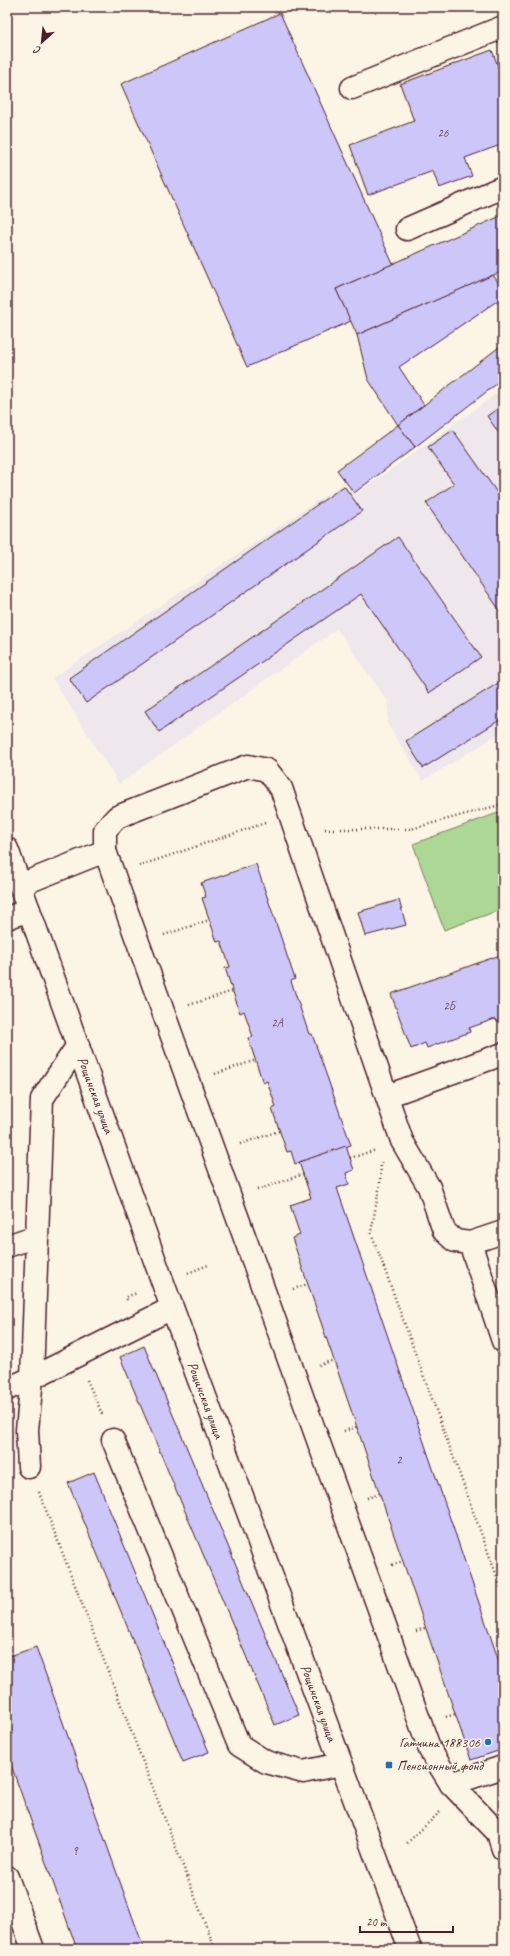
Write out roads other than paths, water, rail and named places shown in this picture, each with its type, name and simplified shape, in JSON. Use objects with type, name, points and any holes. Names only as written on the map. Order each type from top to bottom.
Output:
[{"type":"street","points":[[352,88],[503,27]]},
{"type":"street","points":[[406,229],[503,187]]},
{"type":"street","points":[[503,1232],[470,1244],[455,1241],[444,1231],[429,1187],[402,1141],[281,788],[267,770],[248,766],[117,817],[105,830],[105,851],[113,875],[430,1750],[455,1789],[498,1833],[503,1848]]},
{"type":"street","name":"Рощинская улица","points":[[7,849],[172,1308],[410,1949]]},
{"type":"street","points":[[20,885],[105,851]]},
{"type":"street","points":[[7,918],[29,910]]},
{"type":"street","points":[[29,1467],[27,1430],[32,1378],[42,1099],[78,1045]]},
{"type":"street","points":[[387,1096],[503,1054]]},
{"type":"street","points":[[7,1246],[37,1236]]},
{"type":"street","points":[[470,1244],[503,1341]]},
{"type":"street","points":[[7,1389],[172,1308]]},
{"type":"street","points":[[113,1440],[238,1745],[266,1762],[303,1772],[341,1764]]},
{"type":"street","points":[[455,1789],[503,1767]]},
{"type":"street","points":[[7,1877],[33,1949]]},
{"type":"place","name":"Гатчина 188306","points":[[488,1742]]},
{"type":"place","name":"Пенсионный фонд","points":[[389,1765]]}]
